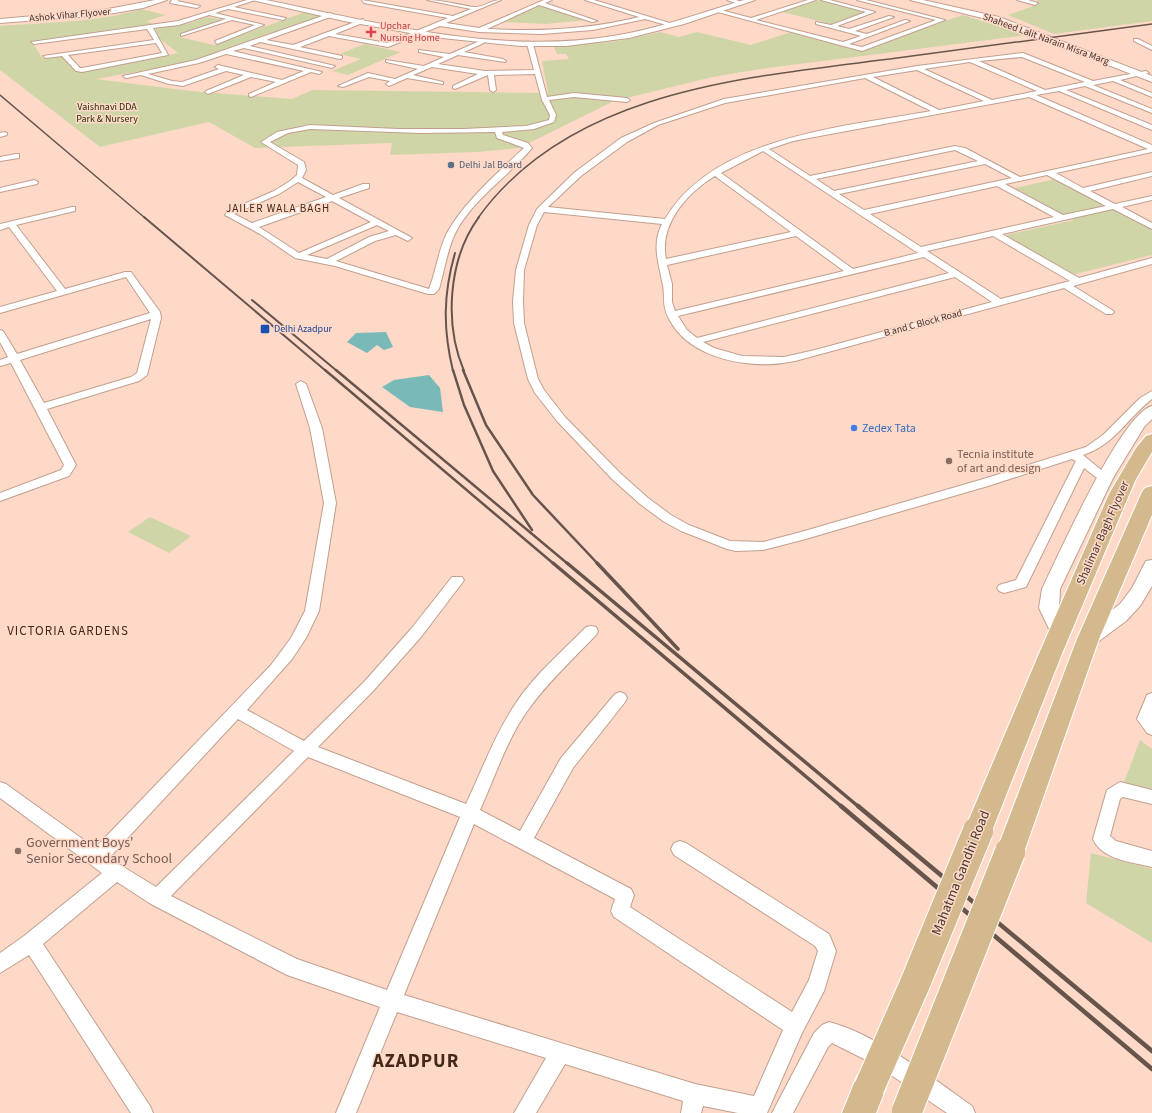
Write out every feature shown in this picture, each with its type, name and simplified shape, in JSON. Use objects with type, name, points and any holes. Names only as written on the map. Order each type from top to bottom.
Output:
[{"type":"main road","name":"Shalimar Bagh Flyover","points":[[1059,630],[1121,491],[1141,452],[1152,440]]},
{"type":"main road","points":[[906,1112],[1010,852],[1088,639],[1152,492]]},
{"type":"main road","name":"Mahatma Gandhi Road","points":[[864,1101],[914,986],[1059,630]]},
{"type":"street","name":"Ashok Vihar Flyover","points":[[0,17],[92,11],[127,6],[151,0]]},
{"type":"street","name":"Ashok Vihar Flyover","points":[[0,21],[87,15],[141,6],[163,0]]},
{"type":"street","points":[[176,0],[172,2],[197,6]]},
{"type":"street","points":[[102,67],[113,47],[149,27],[179,23],[252,0]]},
{"type":"street","points":[[256,0],[418,32],[482,42],[530,44],[611,39],[717,11],[751,0]]},
{"type":"street","points":[[367,0],[364,1],[454,18]]},
{"type":"street","points":[[430,0],[477,9]]},
{"type":"street","points":[[328,34],[388,45],[498,0]]},
{"type":"street","points":[[478,30],[524,9],[549,0]]},
{"type":"street","points":[[588,0],[670,24]]},
{"type":"street","points":[[730,0],[741,3]]},
{"type":"street","points":[[752,20],[813,0]]},
{"type":"street","points":[[824,0],[926,26]]},
{"type":"street","points":[[717,11],[863,49],[942,20],[860,0]]},
{"type":"street","name":"Shaheed Lalit Narain Misra Marg","points":[[914,0],[991,18],[1147,75]]},
{"type":"street","name":"Shaheed Lalit Narain Misra Marg","points":[[926,0],[1002,19],[1147,75]]},
{"type":"street","points":[[1020,0],[1034,3]]},
{"type":"street","points":[[394,7],[406,2]]},
{"type":"street","points":[[490,3],[504,6]]},
{"type":"street","points":[[539,3],[594,21]]},
{"type":"street","points":[[423,5],[466,13]]},
{"type":"street","points":[[510,7],[524,9]]},
{"type":"street","points":[[229,8],[283,18]]},
{"type":"street","points":[[619,15],[629,12]]},
{"type":"street","points":[[737,16],[748,12]]},
{"type":"street","points":[[832,26],[872,12]]},
{"type":"street","points":[[209,14],[232,18],[261,26],[217,42]]},
{"type":"street","points":[[126,76],[196,62],[331,14]]},
{"type":"street","points":[[848,31],[891,16]]},
{"type":"street","points":[[438,24],[478,30],[525,33],[562,32],[599,28],[645,17]]},
{"type":"street","points":[[183,35],[232,18]]},
{"type":"street","points":[[579,23],[602,19]]},
{"type":"street","points":[[294,47],[363,21]]},
{"type":"street","points":[[843,44],[907,21]]},
{"type":"street","points":[[818,22],[866,35]]},
{"type":"street","points":[[494,23],[507,24]]},
{"type":"street","points":[[34,42],[113,47],[166,54],[149,27]]},
{"type":"street","points":[[1146,38],[1136,40],[1152,48]]},
{"type":"street","points":[[260,40],[340,57]]},
{"type":"street","points":[[46,56],[157,41]]},
{"type":"street","points":[[348,46],[362,41]]},
{"type":"street","points":[[389,84],[482,42]]},
{"type":"street","points":[[498,130],[500,136],[525,145],[528,148],[500,174],[460,219],[450,236],[432,291],[427,292],[328,262],[298,256],[252,226],[231,217],[229,214],[288,186],[298,179],[302,171],[301,164],[267,145],[265,143],[266,141],[272,137],[310,127],[415,131],[498,130],[540,126],[552,121],[553,114],[545,99],[530,44]]},
{"type":"street","points":[[244,46],[332,66]]},
{"type":"street","points":[[327,54],[341,49]]},
{"type":"street","points":[[87,50],[92,56]]},
{"type":"street","points":[[421,51],[449,56]]},
{"type":"street","points":[[227,52],[319,72]]},
{"type":"street","points":[[458,53],[503,61]]},
{"type":"street","points":[[64,54],[78,70],[102,67]]},
{"type":"street","points":[[1152,111],[1023,55],[971,60],[917,68],[714,103],[656,124],[615,146],[578,174],[541,209],[533,225],[520,270],[518,301],[519,323],[533,378],[539,391],[561,419],[616,476],[666,518],[684,528],[727,545],[736,547],[763,546],[802,536],[1078,457],[1102,444],[1142,402],[1152,394]]},
{"type":"street","points":[[971,60],[1044,92]]},
{"type":"street","points":[[97,61],[102,67]]},
{"type":"street","points":[[388,61],[424,68]]},
{"type":"street","points":[[196,62],[282,82]]},
{"type":"street","points":[[431,65],[488,73],[538,72]]},
{"type":"street","points":[[917,68],[991,102]]},
{"type":"street","points":[[140,74],[171,83],[183,84],[225,69]]},
{"type":"street","points":[[251,95],[311,70]]},
{"type":"street","points":[[455,88],[488,73]]},
{"type":"street","points":[[488,73],[493,90]]},
{"type":"street","points":[[208,92],[250,75]]},
{"type":"street","points":[[342,86],[371,75],[397,81]]},
{"type":"street","points":[[1147,75],[1112,79],[1030,94],[792,140],[763,148],[738,160],[716,173],[685,195],[667,222],[660,245],[662,263],[667,283],[668,305],[672,315],[851,272],[994,233],[1152,198]]},
{"type":"street","points":[[407,76],[441,83]]},
{"type":"street","points":[[866,76],[938,112]]},
{"type":"street","points":[[1112,79],[1152,95]]},
{"type":"street","points":[[1059,89],[1152,128]]},
{"type":"street","points":[[1030,94],[1152,149]]},
{"type":"street","points":[[545,99],[574,95],[627,100]]},
{"type":"street","points":[[763,148],[999,302]]},
{"type":"street","points":[[810,178],[950,148],[962,150],[1019,179]]},
{"type":"street","points":[[864,213],[1152,149]]},
{"type":"street","points":[[0,159],[16,156]]},
{"type":"street","points":[[833,193],[986,162]]},
{"type":"street","points":[[1049,172],[1115,207],[1151,224]]},
{"type":"street","points":[[716,173],[851,272]]},
{"type":"street","points":[[1083,190],[1152,174]]},
{"type":"street","points":[[298,179],[408,238]]},
{"type":"street","points":[[0,190],[34,182]]},
{"type":"street","points":[[998,184],[1062,218]]},
{"type":"street","points":[[252,226],[366,186]]},
{"type":"street","points":[[0,227],[72,209]]},
{"type":"street","points":[[541,209],[667,222]]},
{"type":"street","points":[[298,256],[377,222]]},
{"type":"street","points":[[11,224],[63,293]]},
{"type":"street","points":[[328,262],[372,239],[396,232]]},
{"type":"street","points":[[994,233],[1076,281]]},
{"type":"street","points":[[662,263],[798,234]]},
{"type":"street","name":"B and C Block Road","points":[[672,315],[695,341],[712,351],[726,356],[757,361],[774,361],[817,353],[1152,261]]},
{"type":"street","points":[[0,310],[128,274],[155,315],[142,375],[135,379],[41,407]]},
{"type":"street","points":[[695,341],[956,274]]},
{"type":"street","points":[[1065,285],[1109,312]]},
{"type":"street","points":[[0,363],[155,315]]},
{"type":"street","points":[[0,333],[41,407],[70,465],[68,470],[57,476],[0,497]]},
{"type":"street","points":[[96,859],[293,649],[305,629],[312,610],[330,503],[325,467],[316,428],[301,384]]},
{"type":"street","points":[[1059,630],[1049,608],[1048,600],[1050,589],[1106,478],[1138,424],[1152,411]]},
{"type":"street","points":[[1078,457],[1106,478]]},
{"type":"street","points":[[1004,588],[1021,584],[1078,457]]},
{"type":"street","points":[[1088,639],[1130,608],[1142,590],[1152,566]]},
{"type":"street","points":[[157,898],[307,750],[393,660],[458,580]]},
{"type":"street","points":[[346,1113],[470,813],[500,745],[522,706],[591,631]]},
{"type":"street","points":[[524,840],[566,763],[620,698]]},
{"type":"street","points":[[1152,699],[1145,719],[1152,729]]},
{"type":"street","points":[[236,711],[307,750],[470,813],[524,840],[625,895],[620,911],[795,1026]]},
{"type":"street","points":[[0,789],[96,859],[157,898],[258,951],[294,968],[392,1001],[560,1053],[693,1104],[759,1107],[795,1026],[817,984],[827,951],[822,940],[680,849]]},
{"type":"street","points":[[1152,796],[1120,789],[1116,791],[1113,795],[1101,839],[1111,848],[1152,859]]},
{"type":"street","points":[[0,964],[32,942],[116,872]]},
{"type":"street","points":[[32,942],[143,1113]]},
{"type":"street","points":[[782,1113],[821,1040],[829,1032],[840,1034],[906,1072],[964,1113]]},
{"type":"street","points":[[524,1113],[560,1053]]},
{"type":"green space","points":[[820,0],[868,12],[831,24],[782,12]]},
{"type":"green space","points":[[1038,0],[1152,0],[1152,21],[1054,34],[1008,15],[1036,5]]},
{"type":"green space","points":[[538,5],[587,20],[546,24],[501,22]]},
{"type":"green space","name":"Vaishnavi DDA Park & Nursery","points":[[141,9],[166,15],[147,21],[160,27],[33,43],[42,58],[62,55],[78,72],[178,53],[160,39],[155,28],[187,24],[207,17],[223,20],[179,37],[214,45],[305,12],[324,16],[191,62],[96,79],[190,91],[292,99],[312,90],[548,93],[542,61],[569,59],[566,54],[557,54],[554,47],[618,41],[661,32],[679,37],[697,32],[751,45],[791,32],[859,49],[963,15],[1027,35],[761,69],[713,77],[614,101],[519,148],[478,152],[390,155],[392,143],[255,148],[209,122],[100,147],[0,70],[0,26],[107,17]]},
{"type":"green space","points":[[364,44],[401,52],[348,75],[332,71],[361,59],[340,54]]},
{"type":"green space","points":[[1055,179],[1152,229],[1152,255],[1072,275],[1006,235],[1074,220],[1015,188]]},
{"type":"green space","points":[[150,517],[191,536],[169,553],[128,532]]},
{"type":"green space","points":[[1140,740],[1152,749],[1152,792],[1123,785]]},
{"type":"green space","points":[[1091,853],[1152,869],[1152,943],[1086,903]]},
{"type":"water","points":[[386,332],[393,347],[384,350],[377,345],[367,353],[347,342],[356,333]]},
{"type":"water","points":[[429,375],[440,388],[443,412],[410,407],[382,387],[394,380]]},
{"type":"railway","points":[[478,218],[517,175],[562,141],[613,115],[668,96],[725,83],[783,73],[1152,24]]},
{"type":"railway","points":[[0,95],[145,218]]},
{"type":"railway","points":[[144,217],[326,371]]},
{"type":"railway","points":[[464,371],[458,353],[454,333],[452,292],[455,272],[461,252],[479,217]]},
{"type":"railway","points":[[453,371],[447,341],[446,298],[455,253]]},
{"type":"railway","points":[[252,300],[337,371]]},
{"type":"railway","points":[[325,370],[554,564]]},
{"type":"railway","points":[[336,370],[568,564]]},
{"type":"railway","points":[[453,370],[464,405],[493,471],[532,530]]},
{"type":"railway","points":[[463,370],[486,425],[533,495],[598,564]]},
{"type":"railway","points":[[553,563],[842,807]]},
{"type":"railway","points":[[567,563],[859,807]]},
{"type":"railway","points":[[597,563],[678,649]]},
{"type":"railway","points":[[841,806],[1152,1069]]},
{"type":"railway","points":[[858,806],[1152,1051]]},
{"type":"place","name":"Upchar Nursing Home","points":[[371,32]]},
{"type":"place","name":"Delhi Jal Board","points":[[451,165]]},
{"type":"place","name":"Delhi Azadpur","points":[[265,329]]},
{"type":"place","name":"Zedex Tata","points":[[854,428]]},
{"type":"place","name":"Tecnia institute of art and design","points":[[949,461]]},
{"type":"place","name":"Government Boys' Senior Secondary School","points":[[18,851]]},
{"type":"district","name":"JAILER WALA BAGH","points":[[278,208]]},
{"type":"district","name":"VICTORIA GARDENS","points":[[68,631]]},
{"type":"district","name":"AZADPUR","points":[[416,1061]]}]
